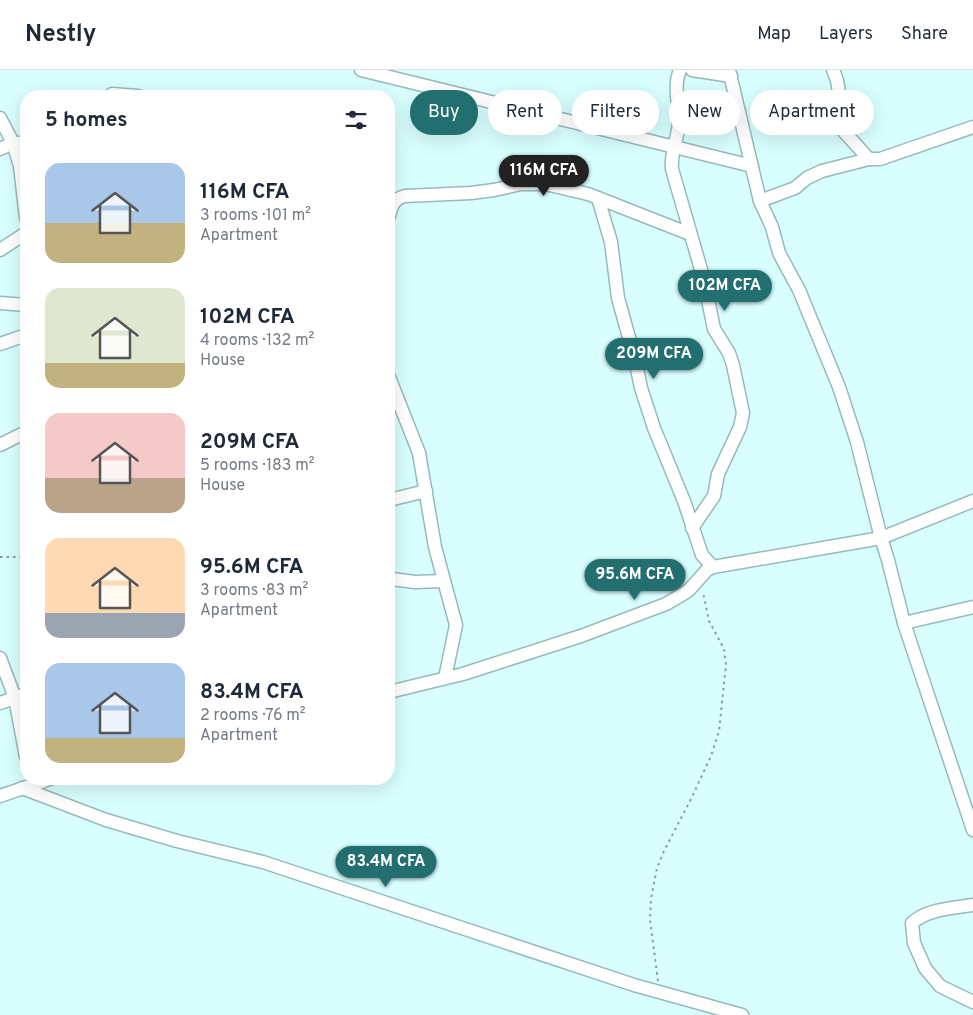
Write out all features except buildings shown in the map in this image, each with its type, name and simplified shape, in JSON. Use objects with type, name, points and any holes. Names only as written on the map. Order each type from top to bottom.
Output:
[{"type":"street","points":[[361,70],[752,166]]},
{"type":"street","points":[[680,70],[677,77],[679,129],[673,147],[672,169],[704,280],[714,329],[729,353],[743,413],[740,427],[718,474],[714,496],[692,528]]},
{"type":"street","points":[[692,70],[730,73],[760,200],[772,227],[779,253],[799,290],[839,387],[857,442],[904,623],[973,830]]},
{"type":"street","points":[[833,70],[839,82],[837,124],[869,159]]},
{"type":"street","points":[[0,118],[13,143],[20,166]]},
{"type":"street","points":[[760,200],[795,188],[807,178],[822,171],[869,159],[880,159],[973,127]]},
{"type":"street","points":[[0,149],[13,143],[20,143]]},
{"type":"street","points":[[395,200],[405,196],[471,193],[521,184],[534,183],[560,186],[598,198],[690,234]]},
{"type":"street","points":[[598,198],[611,242],[618,298],[633,350],[641,388],[654,428],[684,501],[702,555],[713,567]]},
{"type":"street","points":[[0,250],[20,237]]},
{"type":"street","points":[[0,303],[20,305]]},
{"type":"street","points":[[0,344],[20,337]]},
{"type":"street","points":[[395,392],[419,453],[435,546],[456,625],[445,678]]},
{"type":"street","points":[[0,445],[20,435]]},
{"type":"street","points":[[395,499],[426,492]]},
{"type":"street","points":[[395,690],[463,674],[581,636],[666,604],[688,592],[707,570],[713,567],[881,538],[973,501]]},
{"type":"street","points":[[395,579],[415,582],[444,581]]},
{"type":"street","points":[[904,623],[973,607]]},
{"type":"street","points":[[0,658],[20,694]]},
{"type":"street","points":[[0,703],[20,696]]},
{"type":"street","points":[[0,796],[27,785]]},
{"type":"street","points":[[31,785],[106,820],[177,841],[263,862],[352,890],[533,953],[634,985],[658,990],[742,1015]]},
{"type":"street","points":[[973,905],[920,916],[912,924],[914,943],[925,968],[940,986],[973,1002]]},
{"type":"path","points":[[0,557],[20,557]]},
{"type":"path","points":[[658,990],[658,970],[650,920],[654,882],[664,851],[711,756],[719,731],[726,665],[724,649],[709,621],[700,580]]}]
